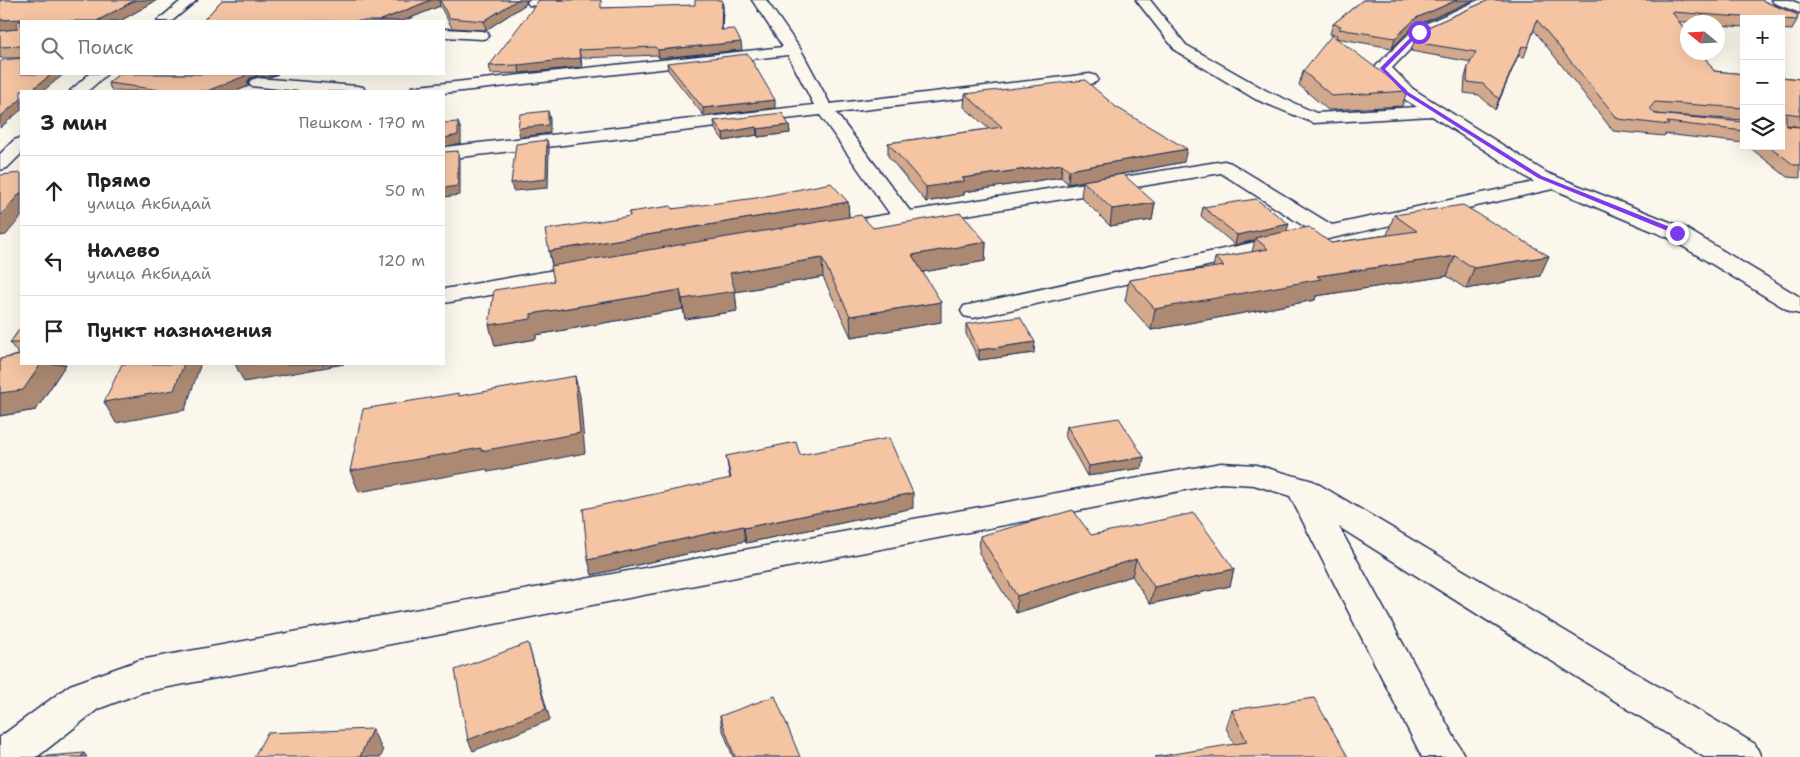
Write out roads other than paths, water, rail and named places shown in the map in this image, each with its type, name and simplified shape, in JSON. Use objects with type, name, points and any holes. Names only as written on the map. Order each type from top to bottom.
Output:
[{"type":"street","points":[[165,20],[190,0]]},
{"type":"street","points":[[534,2],[556,0]]},
{"type":"street","points":[[759,0],[793,50],[825,110],[904,218]]},
{"type":"street","points":[[1143,0],[1181,48],[1261,95],[1314,118],[1436,111]]},
{"type":"street","points":[[1490,0],[1419,32],[1383,68],[1407,93],[1540,177],[1677,233],[1800,307]]},
{"type":"street","points":[[1779,0],[1800,9]]},
{"type":"street","points":[[445,33],[482,35]]},
{"type":"street","points":[[427,90],[793,50]]},
{"type":"street","points":[[79,90],[98,75]]},
{"type":"street","points":[[445,153],[1090,79]]},
{"type":"street","points":[[257,83],[344,90]]},
{"type":"street","points":[[0,164],[20,145]]},
{"type":"street","points":[[816,232],[1224,167],[1328,233]]},
{"type":"street","points":[[973,311],[1555,183]]},
{"type":"street","points":[[445,296],[610,267]]},
{"type":"street","points":[[5,757],[84,698],[140,676],[1221,473],[1256,475],[1302,489],[1740,757]]},
{"type":"street","points":[[1302,489],[1444,757]]}]
